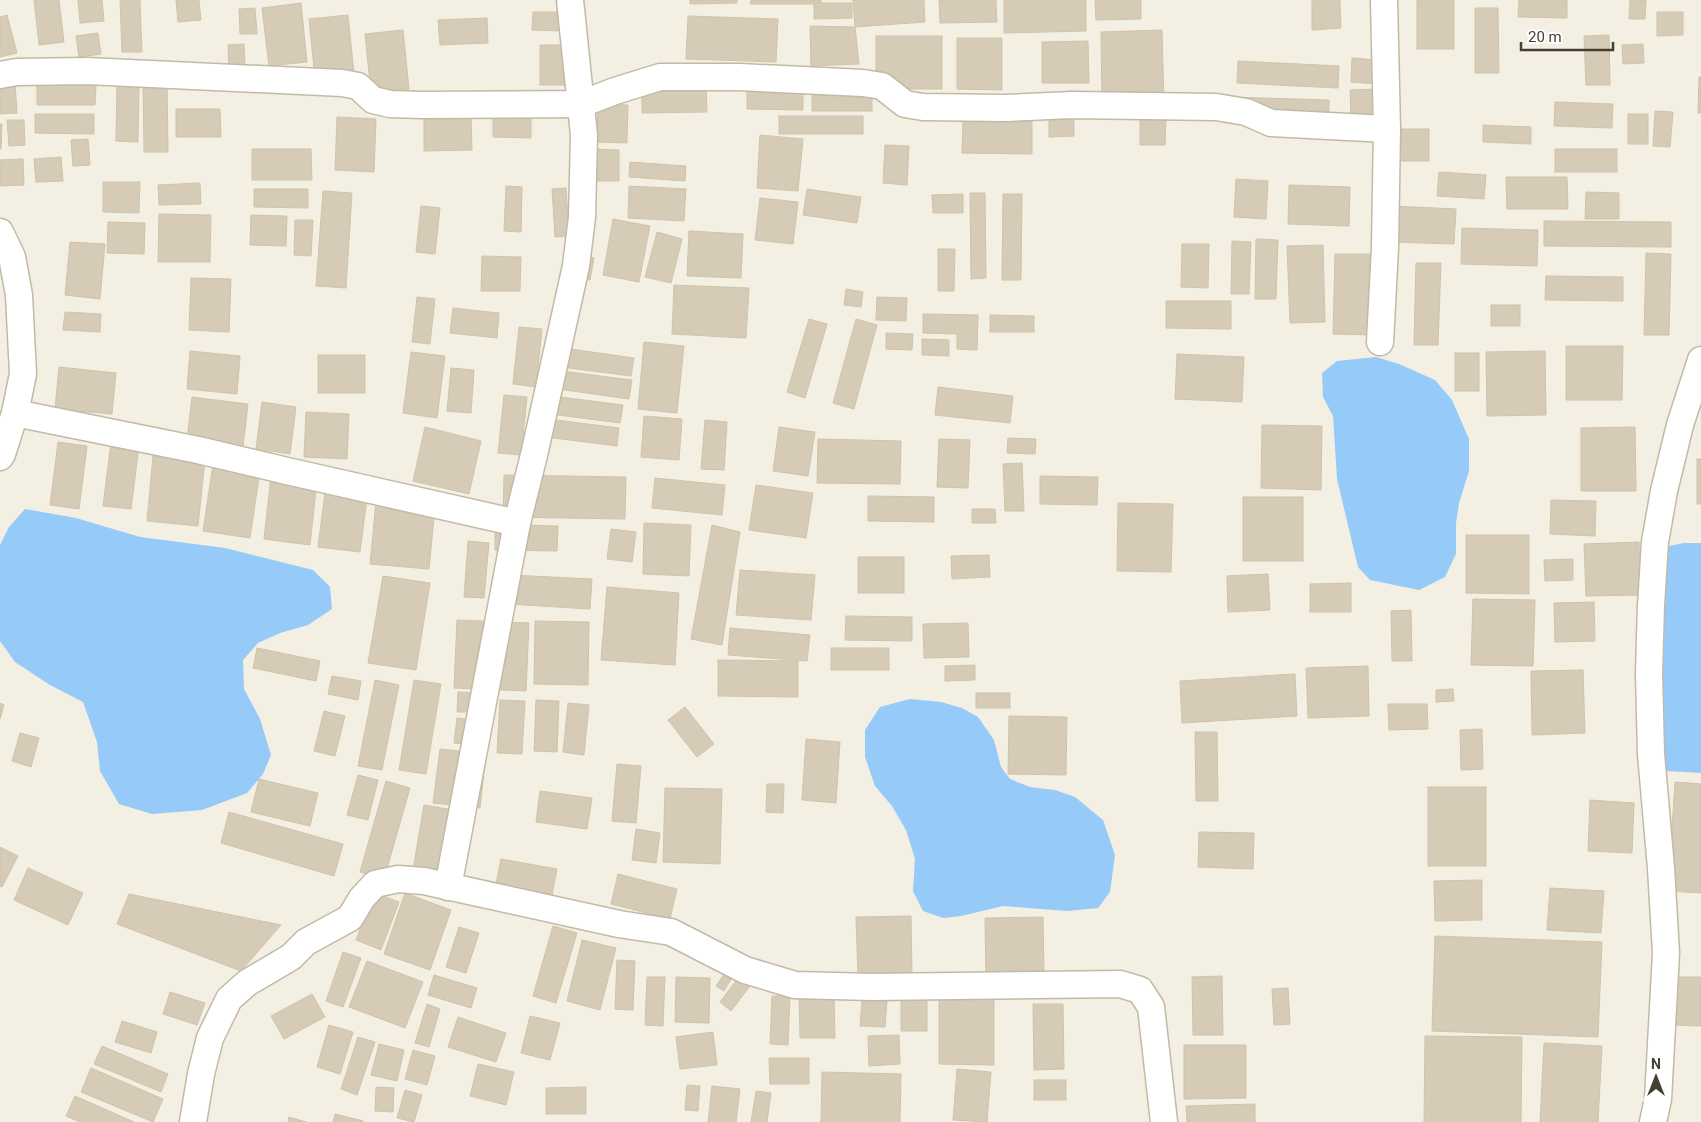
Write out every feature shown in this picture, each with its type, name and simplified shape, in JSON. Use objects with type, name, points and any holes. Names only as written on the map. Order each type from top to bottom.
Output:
[{"type":"street","points":[[448,887],[517,523],[576,266],[584,179],[581,104],[570,0]]},
{"type":"street","points":[[1380,342],[1385,248],[1387,129],[1384,0]]},
{"type":"street","points":[[0,75],[18,72],[87,72],[342,83],[358,86],[373,100],[390,104],[581,104],[660,77],[739,77],[862,83],[882,86],[905,104],[923,107],[1006,108],[1072,105],[1216,107],[1246,112],[1271,123],[1387,129]]},
{"type":"street","points":[[0,232],[12,257],[19,295],[23,374],[15,413],[0,457]]},
{"type":"street","points":[[1653,1122],[1658,1098],[1666,953],[1651,754],[1649,673],[1655,542],[1664,491],[1690,425],[1701,360]]},
{"type":"street","points":[[15,413],[198,450],[287,472],[517,523]]},
{"type":"street","points":[[193,1122],[201,1074],[210,1038],[229,999],[247,984],[291,957],[306,942],[350,918],[362,898],[375,884],[398,879],[424,881],[619,924],[671,932],[745,970],[795,986],[1120,984],[1140,990],[1151,1007],[1164,1122]]},
{"type":"water","points":[[1376,357],[1399,364],[1435,380],[1452,400],[1469,439],[1469,471],[1459,503],[1456,523],[1456,554],[1445,577],[1419,590],[1370,580],[1358,567],[1337,479],[1333,416],[1323,397],[1322,373],[1337,361]]},
{"type":"water","points":[[25,509],[76,518],[140,537],[225,548],[313,570],[330,587],[332,609],[308,625],[280,633],[258,643],[243,660],[244,689],[260,719],[271,755],[263,774],[247,793],[202,810],[152,814],[119,804],[100,771],[97,742],[83,702],[50,685],[15,662],[0,641],[0,545],[9,527]]},
{"type":"water","points":[[1684,543],[1701,543],[1701,773],[1666,771],[1662,768],[1659,751],[1663,551],[1669,546]]},
{"type":"water","points":[[910,699],[941,702],[962,708],[978,717],[994,740],[1001,767],[1010,779],[1030,787],[1055,790],[1075,797],[1103,820],[1115,855],[1110,892],[1098,908],[1067,911],[1003,906],[961,916],[943,918],[923,911],[913,891],[915,859],[906,830],[892,806],[875,786],[865,757],[865,730],[880,707]]},
{"type":"building","points":[[34,0],[59,0],[64,42],[39,45]]},
{"type":"building","points":[[78,0],[102,0],[104,21],[80,23]]},
{"type":"building","points":[[120,0],[140,0],[142,52],[122,52]]},
{"type":"building","points":[[176,0],[199,0],[201,20],[178,22]]},
{"type":"building","points":[[690,0],[737,0],[737,3],[690,4]]},
{"type":"building","points":[[751,0],[821,0],[821,4],[750,4]]},
{"type":"building","points":[[853,0],[924,0],[925,22],[855,27]]},
{"type":"building","points":[[939,0],[996,0],[997,22],[940,23]]},
{"type":"building","points":[[1004,0],[1086,0],[1086,31],[1004,33]]},
{"type":"building","points":[[1095,0],[1141,0],[1141,19],[1096,20]]},
{"type":"building","points":[[1312,0],[1340,0],[1341,28],[1312,30]]},
{"type":"building","points":[[1417,0],[1454,0],[1454,49],[1417,49]]},
{"type":"building","points":[[1519,0],[1567,0],[1567,18],[1518,17]]},
{"type":"building","points":[[1630,0],[1646,0],[1645,19],[1629,19]]},
{"type":"building","points":[[301,3],[307,62],[269,66],[262,8]]},
{"type":"building","points":[[814,3],[852,3],[852,18],[814,19]]},
{"type":"building","points":[[255,8],[257,34],[240,34],[239,9]]},
{"type":"building","points":[[1475,8],[1498,8],[1499,73],[1475,73]]},
{"type":"building","points":[[533,12],[562,12],[561,31],[532,30]]},
{"type":"building","points":[[1657,12],[1683,12],[1683,35],[1657,36]]},
{"type":"building","points":[[7,15],[17,53],[0,57],[0,17]]},
{"type":"building","points":[[348,15],[354,74],[315,78],[309,19]]},
{"type":"building","points":[[688,16],[778,19],[776,62],[686,59]]},
{"type":"building","points":[[487,18],[488,43],[440,45],[438,20]]},
{"type":"building","points":[[810,26],[855,27],[859,64],[811,66]]},
{"type":"building","points":[[403,30],[409,89],[371,93],[365,34]]},
{"type":"building","points":[[1162,30],[1164,104],[1102,105],[1101,32]]},
{"type":"building","points":[[98,33],[101,54],[79,57],[76,36]]},
{"type":"building","points":[[1609,35],[1610,85],[1586,85],[1584,36]]},
{"type":"building","points":[[876,36],[942,36],[942,89],[876,89]]},
{"type":"building","points":[[957,38],[1002,38],[1002,90],[957,89]]},
{"type":"building","points":[[1088,41],[1089,83],[1042,83],[1042,42]]},
{"type":"building","points":[[244,44],[245,69],[229,70],[228,45]]},
{"type":"building","points":[[1643,44],[1644,63],[1623,64],[1622,45]]},
{"type":"building","points":[[540,45],[570,45],[570,85],[540,85]]},
{"type":"building","points":[[1352,58],[1378,60],[1376,84],[1351,82]]},
{"type":"building","points":[[1238,61],[1339,66],[1338,88],[1237,83]]},
{"type":"building","points":[[14,68],[17,113],[0,114],[0,69]]},
{"type":"building","points":[[1699,77],[1701,77],[1701,113],[1698,113]]},
{"type":"building","points":[[117,82],[139,82],[138,142],[116,141]]},
{"type":"building","points":[[167,82],[168,152],[144,152],[143,83]]},
{"type":"building","points":[[37,85],[96,85],[95,105],[37,105]]},
{"type":"building","points":[[706,85],[707,112],[642,113],[642,86]]},
{"type":"building","points":[[747,86],[803,87],[803,110],[747,109]]},
{"type":"building","points":[[1376,89],[1377,115],[1351,116],[1350,90]]},
{"type":"building","points":[[812,92],[872,92],[872,111],[812,111]]},
{"type":"building","points":[[1229,97],[1329,100],[1329,119],[1228,116]]},
{"type":"building","points":[[1555,102],[1613,104],[1612,128],[1554,126]]},
{"type":"building","points":[[598,104],[628,105],[627,143],[597,142]]},
{"type":"building","points":[[176,109],[220,109],[221,137],[176,137]]},
{"type":"building","points":[[1655,111],[1673,112],[1670,147],[1653,146]]},
{"type":"building","points":[[493,112],[531,112],[531,138],[493,137]]},
{"type":"building","points":[[35,114],[94,114],[94,134],[35,133]]},
{"type":"building","points":[[424,114],[471,114],[472,150],[424,151]]},
{"type":"building","points":[[1074,114],[1074,136],[1049,137],[1049,115]]},
{"type":"building","points":[[1628,114],[1648,114],[1648,144],[1628,144]]},
{"type":"building","points":[[779,116],[863,116],[863,134],[779,134]]},
{"type":"building","points":[[1140,116],[1166,116],[1165,145],[1140,145]]},
{"type":"building","points":[[337,117],[376,119],[374,172],[335,170]]},
{"type":"building","points":[[963,119],[1032,119],[1032,154],[962,153]]},
{"type":"building","points":[[7,120],[24,120],[25,145],[9,146]]},
{"type":"building","points":[[0,124],[2,124],[1,149],[0,149]]},
{"type":"building","points":[[1483,125],[1531,127],[1531,144],[1483,142]]},
{"type":"building","points":[[1395,129],[1429,129],[1429,161],[1395,161]]},
{"type":"building","points":[[760,135],[803,139],[798,191],[757,188]]},
{"type":"building","points":[[88,139],[90,165],[73,166],[71,140]]},
{"type":"building","points":[[885,145],[909,146],[907,185],[883,183]]},
{"type":"building","points":[[252,149],[311,149],[312,180],[252,180]]},
{"type":"building","points":[[594,149],[619,150],[619,181],[593,181]]},
{"type":"building","points":[[1555,149],[1617,149],[1617,172],[1555,172]]},
{"type":"building","points":[[61,157],[63,181],[36,182],[34,159]]},
{"type":"building","points":[[23,159],[24,185],[0,186],[0,160]]},
{"type":"building","points":[[630,162],[686,166],[685,181],[629,177]]},
{"type":"building","points":[[1439,172],[1486,175],[1484,199],[1437,196]]},
{"type":"building","points":[[1506,177],[1567,177],[1568,209],[1507,209]]},
{"type":"building","points":[[1236,179],[1268,181],[1266,219],[1234,217]]},
{"type":"building","points":[[103,182],[140,182],[139,213],[103,212]]},
{"type":"building","points":[[200,183],[201,204],[159,205],[158,185]]},
{"type":"building","points":[[1289,185],[1350,187],[1349,226],[1288,224]]},
{"type":"building","points":[[506,186],[522,187],[521,232],[504,231]]},
{"type":"building","points":[[629,186],[686,189],[684,221],[628,218]]},
{"type":"building","points":[[566,188],[569,236],[555,237],[552,189]]},
{"type":"building","points":[[254,189],[308,189],[308,208],[254,207]]},
{"type":"building","points":[[807,189],[861,197],[857,223],[803,215]]},
{"type":"building","points":[[323,191],[352,193],[346,288],[316,286]]},
{"type":"building","points":[[1586,192],[1619,193],[1619,219],[1585,219]]},
{"type":"building","points":[[970,193],[985,193],[986,278],[971,279]]},
{"type":"building","points":[[963,194],[963,213],[933,213],[932,195]]},
{"type":"building","points":[[1003,194],[1022,194],[1021,280],[1002,280]]},
{"type":"building","points":[[760,198],[798,202],[793,244],[755,240]]},
{"type":"building","points":[[421,206],[440,208],[435,254],[416,252]]},
{"type":"building","points":[[1393,206],[1456,209],[1454,244],[1392,242]]},
{"type":"building","points":[[159,214],[211,215],[210,262],[158,262]]},
{"type":"building","points":[[251,215],[287,216],[286,246],[250,245]]},
{"type":"building","points":[[613,219],[650,226],[639,282],[603,275]]},
{"type":"building","points":[[295,220],[313,220],[311,256],[294,255]]},
{"type":"building","points":[[1544,221],[1671,222],[1671,247],[1544,246]]},
{"type":"building","points":[[108,222],[145,223],[144,254],[107,253]]},
{"type":"building","points":[[1462,228],[1538,230],[1537,266],[1461,264]]},
{"type":"building","points":[[689,231],[743,234],[741,278],[687,276]]},
{"type":"building","points":[[657,232],[682,239],[671,283],[645,277]]},
{"type":"building","points":[[1256,239],[1278,240],[1276,299],[1255,299]]},
{"type":"building","points":[[1232,241],[1251,242],[1249,294],[1231,294]]},
{"type":"building","points":[[70,242],[105,244],[100,299],[65,295]]},
{"type":"building","points":[[1182,244],[1209,244],[1208,288],[1181,287]]},
{"type":"building","points":[[1323,245],[1325,322],[1290,323],[1287,246]]},
{"type":"building","points":[[938,249],[955,249],[954,291],[938,291]]},
{"type":"building","points":[[1646,253],[1671,254],[1669,335],[1644,335]]},
{"type":"building","points":[[1335,254],[1374,254],[1372,335],[1333,334]]},
{"type":"building","points":[[482,256],[521,257],[520,291],[481,291]]},
{"type":"building","points":[[582,256],[594,258],[590,280],[579,278]]},
{"type":"building","points":[[1416,263],[1441,263],[1438,345],[1414,345]]},
{"type":"building","points":[[1546,276],[1623,277],[1623,301],[1545,300]]},
{"type":"building","points":[[191,278],[231,279],[229,332],[189,330]]},
{"type":"building","points":[[674,285],[749,288],[746,338],[672,334]]},
{"type":"building","points":[[846,289],[863,292],[861,307],[844,305]]},
{"type":"building","points":[[417,297],[435,299],[430,344],[412,342]]},
{"type":"building","points":[[877,297],[907,298],[906,321],[876,320]]},
{"type":"building","points":[[1166,301],[1231,301],[1231,329],[1166,328]]},
{"type":"building","points":[[1491,305],[1520,305],[1520,326],[1491,326]]},
{"type":"building","points":[[453,308],[499,313],[497,338],[450,333]]},
{"type":"building","points":[[65,312],[101,314],[100,332],[63,330]]},
{"type":"building","points":[[923,314],[978,315],[977,350],[957,349],[957,334],[923,333]]},
{"type":"building","points":[[990,315],[1034,316],[1034,332],[990,332]]},
{"type":"building","points":[[809,319],[827,324],[805,398],[787,392]]},
{"type":"building","points":[[856,319],[877,325],[854,409],[833,403]]},
{"type":"building","points":[[519,327],[542,329],[536,387],[513,384]]},
{"type":"building","points":[[886,333],[913,334],[912,350],[886,349]]},
{"type":"building","points":[[922,339],[949,340],[949,356],[922,355]]},
{"type":"building","points":[[644,342],[684,346],[677,413],[638,409]]},
{"type":"building","points":[[1566,346],[1623,346],[1622,400],[1566,400]]},
{"type":"building","points":[[563,348],[634,358],[631,376],[561,367]]},
{"type":"building","points":[[190,351],[240,356],[237,394],[187,389]]},
{"type":"building","points":[[1545,351],[1546,415],[1487,416],[1486,352]]},
{"type":"building","points":[[411,352],[445,356],[437,418],[403,413]]},
{"type":"building","points":[[1455,353],[1479,353],[1479,391],[1455,391]]},
{"type":"building","points":[[1177,354],[1244,357],[1242,402],[1175,399]]},
{"type":"building","points":[[318,355],[365,355],[365,393],[318,393]]},
{"type":"building","points":[[59,367],[116,373],[112,414],[55,409]]},
{"type":"building","points":[[451,368],[474,370],[471,413],[447,411]]},
{"type":"building","points":[[561,371],[632,380],[629,399],[558,389]]},
{"type":"building","points":[[938,387],[1013,396],[1010,423],[935,415]]},
{"type":"building","points":[[504,395],[527,397],[521,455],[498,453]]},
{"type":"building","points":[[552,396],[623,405],[620,423],[550,414]]},
{"type":"building","points":[[192,397],[248,404],[242,455],[186,448]]},
{"type":"building","points":[[262,402],[296,407],[290,454],[256,449]]},
{"type":"building","points":[[306,412],[349,414],[347,459],[304,457]]},
{"type":"building","points":[[644,416],[682,419],[679,460],[641,457]]},
{"type":"building","points":[[548,419],[619,428],[617,446],[546,437]]},
{"type":"building","points":[[705,420],[727,422],[724,470],[701,469]]},
{"type":"building","points":[[1262,425],[1322,426],[1321,490],[1261,488]]},
{"type":"building","points":[[425,427],[481,441],[469,494],[413,481]]},
{"type":"building","points":[[779,427],[815,432],[808,476],[773,471]]},
{"type":"building","points":[[1635,427],[1636,491],[1581,491],[1581,428]]},
{"type":"building","points":[[1008,438],[1036,439],[1035,454],[1007,453]]},
{"type":"building","points":[[818,439],[901,441],[900,484],[817,483]]},
{"type":"building","points":[[939,439],[970,440],[968,488],[937,487]]},
{"type":"building","points":[[58,442],[87,446],[79,509],[50,505]]},
{"type":"building","points":[[111,443],[139,446],[131,509],[103,506]]},
{"type":"building","points":[[153,456],[205,460],[198,526],[147,521]]},
{"type":"building","points":[[1697,459],[1701,459],[1701,504],[1697,504]]},
{"type":"building","points":[[1022,463],[1024,511],[1005,511],[1003,464]]},
{"type":"building","points":[[213,464],[260,471],[250,538],[203,531]]},
{"type":"building","points":[[504,475],[626,477],[625,519],[503,517]]},
{"type":"building","points":[[271,476],[317,481],[310,545],[264,539]]},
{"type":"building","points":[[1040,476],[1098,477],[1097,505],[1040,504]]},
{"type":"building","points":[[655,478],[725,485],[722,515],[652,508]]},
{"type":"building","points":[[756,485],[813,493],[806,538],[749,530]]},
{"type":"building","points":[[325,492],[367,498],[360,552],[318,547]]},
{"type":"building","points":[[868,496],[934,497],[934,522],[868,521]]},
{"type":"building","points":[[1243,497],[1303,497],[1303,561],[1243,561]]},
{"type":"building","points":[[1551,500],[1596,501],[1595,536],[1550,534]]},
{"type":"building","points":[[376,502],[435,507],[429,569],[370,564]]},
{"type":"building","points":[[1118,503],[1173,504],[1171,572],[1117,571]]},
{"type":"building","points":[[972,509],[995,509],[996,523],[972,523]]},
{"type":"building","points":[[644,523],[691,525],[689,576],[643,574]]},
{"type":"building","points":[[495,524],[558,526],[557,551],[495,550]]},
{"type":"building","points":[[712,525],[740,532],[722,645],[691,639]]},
{"type":"building","points":[[611,529],[636,532],[632,562],[607,559]]},
{"type":"building","points":[[1466,535],[1529,535],[1529,594],[1466,593]]},
{"type":"building","points":[[468,541],[489,543],[484,598],[464,597]]},
{"type":"building","points":[[1639,542],[1640,595],[1586,596],[1584,544]]},
{"type":"building","points":[[989,555],[990,577],[952,579],[951,556]]},
{"type":"building","points":[[858,557],[904,557],[904,593],[858,593]]},
{"type":"building","points":[[1573,559],[1573,580],[1545,581],[1544,560]]},
{"type":"building","points":[[740,570],[815,575],[811,620],[736,615]]},
{"type":"building","points":[[1268,574],[1270,610],[1228,612],[1227,576]]},
{"type":"building","points":[[510,575],[592,579],[590,609],[509,604]]},
{"type":"building","points":[[383,576],[430,583],[416,670],[368,663]]},
{"type":"building","points":[[1351,583],[1351,612],[1310,612],[1310,584]]},
{"type":"building","points":[[607,587],[679,593],[675,665],[601,660]]},
{"type":"building","points":[[1473,599],[1535,600],[1533,666],[1471,665]]},
{"type":"building","points":[[1594,602],[1595,641],[1555,642],[1554,603]]},
{"type":"building","points":[[1411,610],[1412,661],[1392,661],[1391,611]]},
{"type":"building","points":[[846,616],[912,617],[912,641],[845,640]]},
{"type":"building","points":[[457,620],[529,623],[526,691],[454,688]]},
{"type":"building","points":[[535,621],[589,622],[588,685],[534,684]]},
{"type":"building","points":[[968,623],[969,657],[924,658],[923,624]]},
{"type":"building","points":[[730,628],[810,635],[807,661],[728,655]]},
{"type":"building","points":[[257,648],[320,661],[316,681],[253,668]]},
{"type":"building","points":[[831,648],[889,648],[889,670],[831,670]]},
{"type":"building","points":[[718,660],[798,661],[798,697],[718,696]]},
{"type":"building","points":[[975,665],[975,680],[945,681],[945,666]]},
{"type":"building","points":[[1368,666],[1369,716],[1308,718],[1306,668]]},
{"type":"building","points":[[1583,670],[1585,733],[1532,735],[1531,671]]},
{"type":"building","points":[[1295,674],[1297,716],[1182,723],[1180,681]]},
{"type":"building","points":[[332,676],[361,681],[358,700],[328,694]]},
{"type":"building","points":[[375,680],[399,685],[382,770],[358,766]]},
{"type":"building","points":[[414,680],[441,684],[426,774],[399,770]]},
{"type":"building","points":[[1453,689],[1454,701],[1436,702],[1436,690]]},
{"type":"building","points":[[458,692],[491,693],[490,712],[457,712]]},
{"type":"building","points":[[976,693],[1010,693],[1010,708],[976,708]]},
{"type":"building","points":[[500,700],[525,701],[522,754],[497,753]]},
{"type":"building","points":[[536,700],[559,701],[557,752],[534,751]]},
{"type":"building","points":[[0,703],[4,705],[0,719]]},
{"type":"building","points":[[568,703],[589,705],[584,755],[563,752]]},
{"type":"building","points":[[1388,704],[1427,704],[1428,729],[1389,730]]},
{"type":"building","points":[[685,707],[714,744],[697,757],[668,720]]},
{"type":"building","points":[[324,711],[345,716],[335,756],[314,751]]},
{"type":"building","points":[[1009,716],[1067,717],[1066,775],[1008,774]]},
{"type":"building","points":[[457,718],[472,720],[470,745],[454,743]]},
{"type":"building","points":[[1482,729],[1483,769],[1461,770],[1460,730]]},
{"type":"building","points":[[1195,732],[1217,732],[1218,801],[1196,801]]},
{"type":"building","points":[[20,733],[39,738],[31,767],[12,761]]},
{"type":"building","points":[[806,739],[840,742],[836,803],[802,800]]},
{"type":"building","points":[[440,749],[486,754],[480,808],[433,803]]},
{"type":"building","points":[[617,764],[641,766],[636,823],[612,821]]},
{"type":"building","points":[[358,775],[378,780],[368,820],[347,815]]},
{"type":"building","points":[[259,779],[318,793],[310,826],[251,812]]},
{"type":"building","points":[[386,781],[410,788],[384,879],[360,872]]},
{"type":"building","points":[[1675,782],[1701,784],[1701,893],[1668,891]]},
{"type":"building","points":[[767,784],[784,784],[783,813],[766,812]]},
{"type":"building","points":[[1428,787],[1486,787],[1486,866],[1428,866]]},
{"type":"building","points":[[665,788],[722,789],[720,864],[663,862]]},
{"type":"building","points":[[540,791],[592,798],[587,829],[536,822]]},
{"type":"building","points":[[1590,800],[1634,803],[1632,853],[1588,851]]},
{"type":"building","points":[[424,805],[453,810],[442,875],[413,870]]},
{"type":"building","points":[[229,812],[343,844],[334,876],[221,843]]},
{"type":"building","points":[[636,829],[660,833],[656,863],[632,860]]},
{"type":"building","points":[[1199,832],[1254,833],[1253,869],[1198,867]]},
{"type":"building","points":[[0,847],[18,856],[2,887],[0,886]]},
{"type":"building","points":[[501,859],[557,869],[552,895],[496,884]]},
{"type":"building","points":[[28,868],[83,893],[68,925],[14,900]]},
{"type":"building","points":[[618,874],[677,889],[670,919],[611,904]]},
{"type":"building","points":[[1482,880],[1482,920],[1435,921],[1434,881]]},
{"type":"building","points":[[1550,888],[1604,891],[1601,933],[1547,930]]},
{"type":"building","points":[[374,893],[399,902],[381,950],[356,940]]},
{"type":"building","points":[[405,893],[451,910],[430,970],[384,954]]},
{"type":"building","points":[[129,894],[281,925],[241,971],[117,924]]},
{"type":"building","points":[[911,916],[912,976],[858,977],[856,917]]},
{"type":"building","points":[[1043,917],[1044,976],[986,977],[985,918]]},
{"type":"building","points":[[553,926],[577,933],[556,1003],[533,996]]},
{"type":"building","points":[[459,927],[479,933],[466,973],[446,967]]},
{"type":"building","points":[[1435,936],[1602,942],[1598,1037],[1432,1031]]},
{"type":"building","points":[[582,940],[616,948],[600,1010],[567,1001]]},
{"type":"building","points":[[343,952],[361,958],[343,1007],[326,1001]]},
{"type":"building","points":[[617,960],[635,961],[633,1010],[615,1009]]},
{"type":"building","points":[[367,961],[423,982],[405,1028],[349,1007]]},
{"type":"building","points":[[729,967],[736,971],[724,991],[716,986]]},
{"type":"building","points":[[434,975],[477,988],[471,1008],[428,995]]},
{"type":"building","points":[[1222,976],[1223,1035],[1193,1035],[1192,977]]},
{"type":"building","points":[[647,977],[665,977],[663,1026],[645,1025]]},
{"type":"building","points":[[676,977],[710,978],[709,1023],[675,1022]]},
{"type":"building","points":[[739,977],[750,986],[731,1011],[720,1002]]},
{"type":"building","points":[[1675,977],[1701,977],[1701,1026],[1673,1025]]},
{"type":"building","points":[[1288,988],[1290,1024],[1274,1025],[1272,989]]},
{"type":"building","points":[[170,992],[205,1003],[197,1025],[163,1014]]},
{"type":"building","points":[[312,994],[325,1017],[284,1039],[271,1016]]},
{"type":"building","points":[[799,995],[834,995],[835,1038],[800,1038]]},
{"type":"building","points":[[772,996],[790,996],[788,1045],[770,1044]]},
{"type":"building","points":[[939,998],[994,998],[994,1065],[939,1064]]},
{"type":"building","points":[[862,999],[887,1001],[885,1027],[860,1026]]},
{"type":"building","points":[[901,999],[927,999],[927,1031],[901,1031]]},
{"type":"building","points":[[427,1004],[440,1009],[429,1047],[415,1043]]},
{"type":"building","points":[[1033,1004],[1063,1004],[1064,1069],[1034,1070]]},
{"type":"building","points":[[530,1016],[560,1023],[550,1060],[521,1053]]},
{"type":"building","points":[[458,1017],[506,1033],[496,1062],[448,1047]]},
{"type":"building","points":[[122,1021],[157,1032],[151,1053],[115,1042]]},
{"type":"building","points":[[329,1025],[353,1032],[340,1074],[317,1067]]},
{"type":"building","points":[[713,1032],[717,1065],[680,1069],[676,1037]]},
{"type":"building","points":[[899,1035],[900,1064],[869,1066],[868,1036]]},
{"type":"building","points":[[1425,1036],[1522,1037],[1521,1122],[1424,1122]]},
{"type":"building","points":[[358,1037],[375,1042],[357,1095],[341,1089]]},
{"type":"building","points":[[1544,1043],[1602,1046],[1598,1122],[1540,1122]]},
{"type":"building","points":[[379,1044],[404,1050],[397,1081],[371,1075]]},
{"type":"building","points":[[1184,1045],[1246,1045],[1246,1098],[1184,1099]]},
{"type":"building","points":[[102,1046],[168,1074],[161,1092],[94,1064]]},
{"type":"building","points":[[413,1050],[435,1056],[427,1085],[405,1079]]},
{"type":"building","points":[[769,1058],[809,1058],[809,1084],[770,1084]]},
{"type":"building","points":[[478,1064],[514,1072],[506,1105],[470,1096]]},
{"type":"building","points":[[91,1068],[163,1099],[153,1122],[81,1092]]},
{"type":"building","points":[[957,1069],[991,1072],[987,1122],[953,1120]]},
{"type":"building","points":[[822,1072],[901,1074],[900,1122],[821,1122]]},
{"type":"building","points":[[1034,1080],[1066,1080],[1066,1100],[1034,1100]]},
{"type":"building","points":[[687,1085],[700,1086],[698,1111],[685,1110]]},
{"type":"building","points":[[712,1086],[740,1089],[736,1122],[708,1122]]},
{"type":"building","points":[[376,1087],[394,1088],[393,1112],[375,1111]]},
{"type":"building","points":[[586,1087],[586,1114],[546,1114],[546,1088]]},
{"type":"building","points":[[405,1090],[422,1095],[414,1122],[397,1118]]},
{"type":"building","points":[[756,1091],[771,1093],[767,1122],[751,1122]]},
{"type":"building","points":[[75,1096],[134,1122],[80,1122],[66,1116]]},
{"type":"building","points":[[1255,1104],[1255,1122],[1187,1122],[1186,1106]]},
{"type":"building","points":[[335,1114],[363,1121],[363,1122],[333,1122]]},
{"type":"building","points":[[289,1117],[306,1122],[288,1122]]}]
